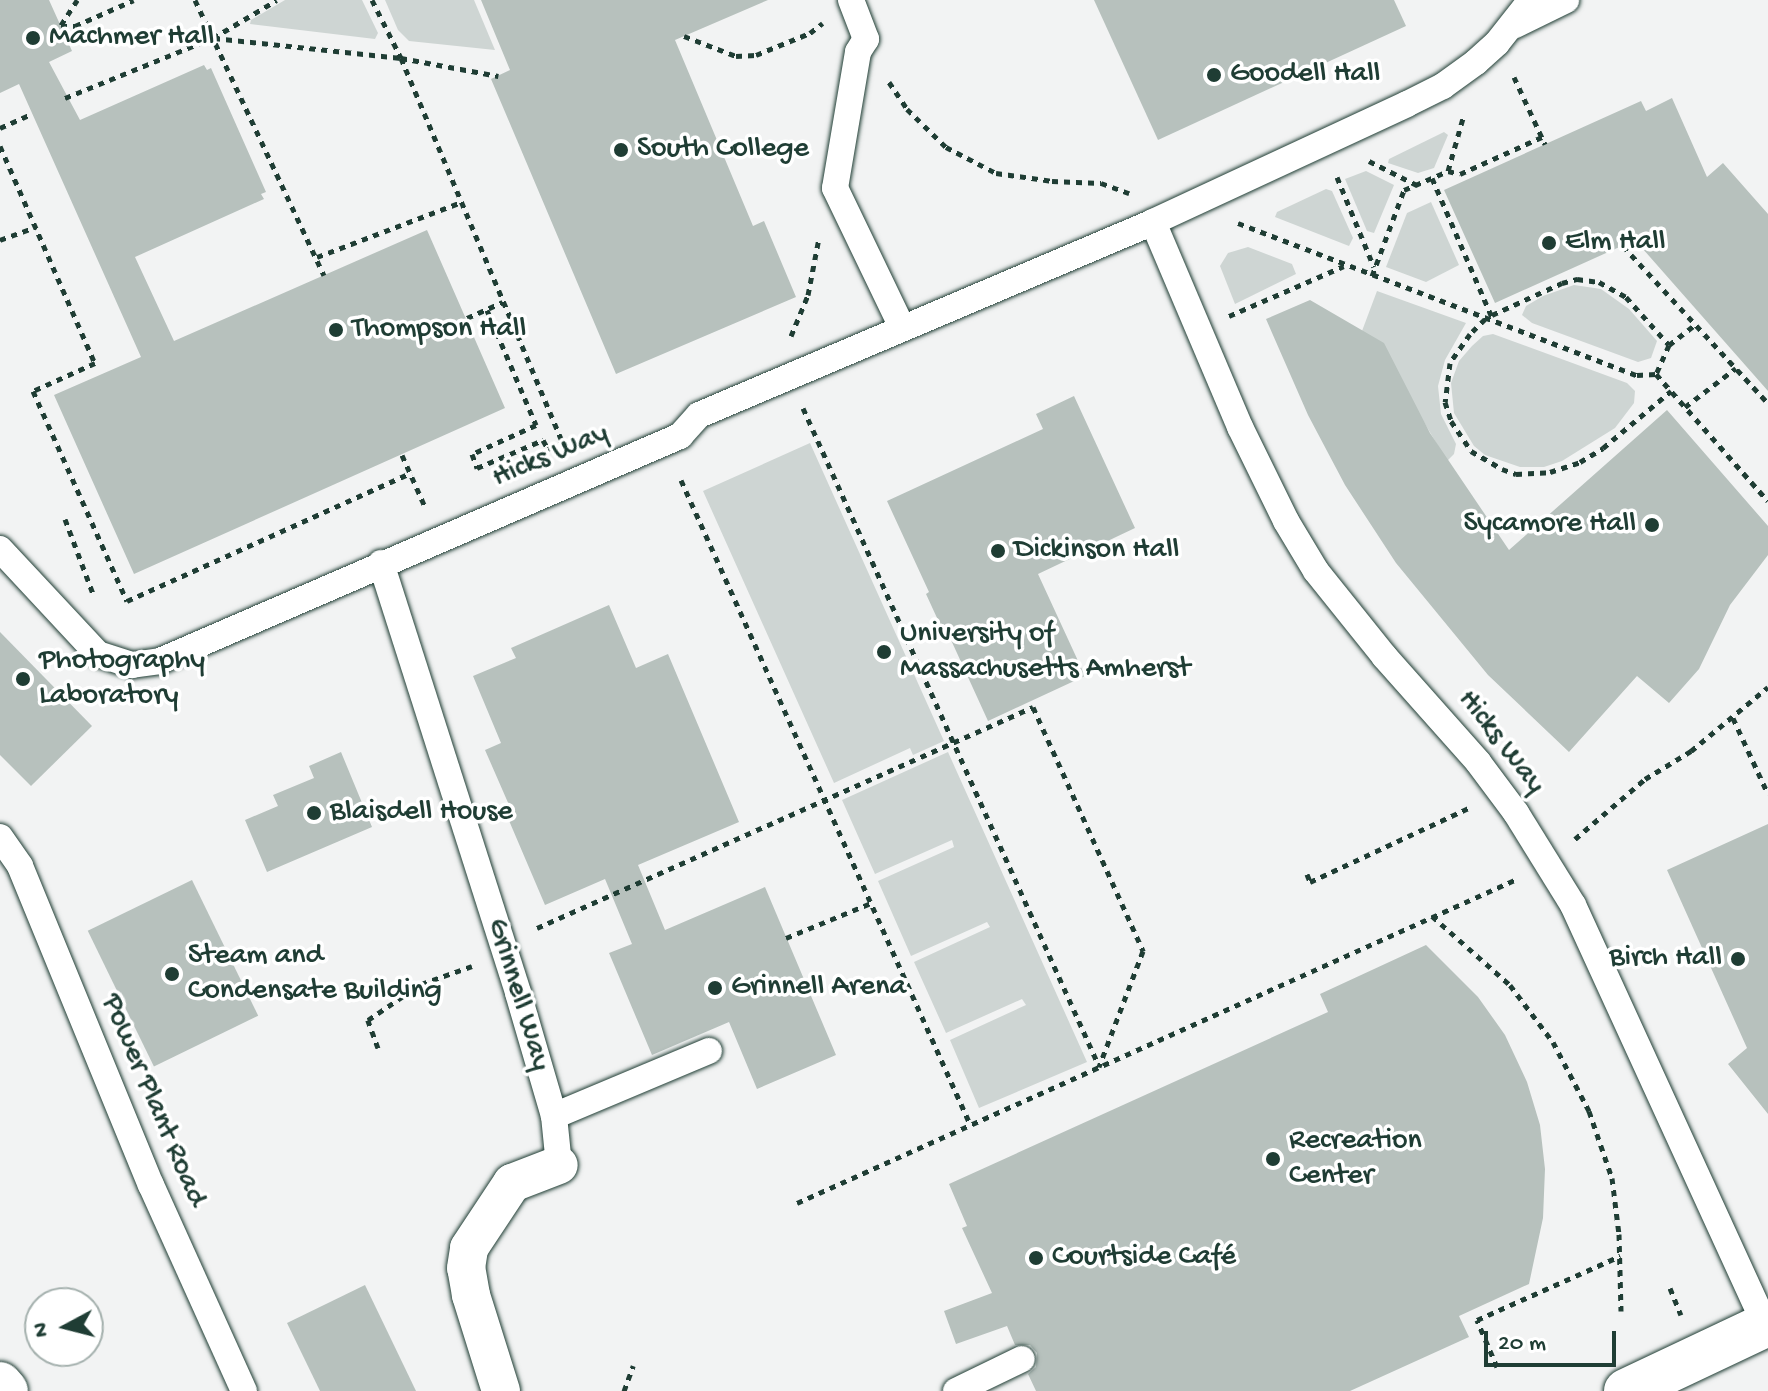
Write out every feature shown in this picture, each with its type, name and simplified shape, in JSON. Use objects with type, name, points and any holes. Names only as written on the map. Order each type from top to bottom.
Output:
[{"type":"main road","points":[[1626,1391],[1766,1325]]},
{"type":"main road","points":[[0,1384],[6,1391]]},
{"type":"street","name":"Grinnell Way","points":[[501,1391],[471,1295],[466,1268],[469,1248],[512,1183],[559,1165]]},
{"type":"lane","points":[[851,0],[866,39],[858,52],[835,188],[902,327]]},
{"type":"lane","name":"Hicks Way","points":[[0,549],[98,654],[132,665],[160,661],[680,436],[699,415],[1153,222],[1443,86],[1476,62],[1531,0]]},
{"type":"lane","points":[[1508,29],[1566,0]]},
{"type":"lane","name":"Hicks Way","points":[[1153,222],[1240,427],[1286,521],[1308,558],[1365,633],[1478,762],[1516,813],[1573,905],[1766,1325]]},
{"type":"lane","name":"Grinnell Way","points":[[381,563],[554,1116],[559,1165]]},
{"type":"lane","name":"Power Plant Road","points":[[0,837],[20,866],[151,1185],[244,1391]]},
{"type":"lane","points":[[554,1116],[709,1051]]},
{"type":"lane","points":[[956,1391],[1022,1359]]},
{"type":"path","points":[[77,0],[61,26],[75,26],[134,0]]},
{"type":"path","points":[[195,0],[324,275]]},
{"type":"path","points":[[65,98],[213,38],[277,0]]},
{"type":"path","points":[[372,0],[401,58],[564,446],[548,449],[543,440],[477,468],[472,454],[536,425],[487,310]]},
{"type":"path","points":[[684,36],[736,56],[756,55],[810,33],[830,18]]},
{"type":"path","points":[[213,38],[401,58],[498,76]]},
{"type":"path","points":[[866,39],[907,109],[946,147],[996,173],[1052,181],[1101,183],[1139,196]]},
{"type":"path","points":[[1373,272],[1404,190],[1448,171],[1460,174],[1544,141],[1513,76]]},
{"type":"path","points":[[0,128],[32,114]]},
{"type":"path","points":[[1448,171],[1463,116]]},
{"type":"path","points":[[0,146],[95,363],[33,391],[127,601],[411,473]]},
{"type":"path","points":[[1368,161],[1417,185]]},
{"type":"path","points":[[1336,176],[1373,272]]},
{"type":"path","points":[[1432,178],[1490,318]]},
{"type":"path","points":[[787,344],[808,295],[824,210],[835,188]]},
{"type":"path","points":[[317,257],[462,202]]},
{"type":"path","points":[[1238,223],[1637,375],[1656,374]]},
{"type":"path","points":[[0,240],[36,227]]},
{"type":"path","points":[[1623,246],[1768,403]]},
{"type":"path","points":[[1229,316],[1345,265]]},
{"type":"path","points":[[1669,345],[1614,288],[1589,279],[1562,283],[1490,318],[1470,334],[1450,363],[1445,402],[1451,421],[1471,451],[1502,469],[1527,474],[1550,472],[1580,462],[1603,448],[1671,391]]},
{"type":"path","points":[[467,318],[503,302]]},
{"type":"path","points":[[1656,374],[1669,345],[1695,325]]},
{"type":"path","points":[[1685,407],[1736,368]]},
{"type":"path","points":[[1656,374],[1768,501]]},
{"type":"path","points":[[799,399],[1099,1067]]},
{"type":"path","points":[[402,455],[424,501]]},
{"type":"path","points":[[681,480],[970,1124]]},
{"type":"path","points":[[1574,840],[1645,779],[1691,751],[1768,687]]},
{"type":"path","points":[[537,928],[1033,707],[1143,951],[1099,1067]]},
{"type":"path","points":[[1733,718],[1768,794]]},
{"type":"path","points":[[1307,874],[1310,882],[1471,808]]},
{"type":"path","points":[[797,1203],[1525,875]]},
{"type":"path","points":[[786,938],[871,903]]},
{"type":"path","points":[[1432,916],[1510,985],[1567,1067],[1589,1111],[1612,1178],[1620,1256],[1621,1311]]},
{"type":"path","points":[[378,1048],[368,1020],[421,984],[485,962]]},
{"type":"path","points":[[1497,1367],[1477,1320],[1620,1256]]},
{"type":"path","points":[[1670,1288],[1682,1316]]},
{"type":"path","points":[[624,1391],[633,1366]]},
{"type":"shaded area","points":[[285,0],[362,0],[378,33],[375,39],[250,24],[251,20]]},
{"type":"shaded area","points":[[385,0],[474,0],[495,50],[409,41],[398,30]]},
{"type":"shaded area","points":[[1444,132],[1448,135],[1434,168],[1418,173],[1388,163],[1389,159]]},
{"type":"shaded area","points":[[1366,171],[1394,185],[1374,233],[1367,231],[1345,179]]},
{"type":"shaded area","points":[[1326,189],[1332,191],[1353,238],[1349,246],[1275,217],[1277,212]]},
{"type":"shaded area","points":[[1431,202],[1459,265],[1426,282],[1386,267],[1407,213]]},
{"type":"shaded area","points":[[1248,247],[1292,264],[1296,274],[1235,304],[1220,266],[1228,253]]},
{"type":"shaded area","points":[[1574,285],[1601,289],[1629,309],[1657,341],[1651,358],[1638,362],[1532,323],[1522,315],[1526,306],[1543,296]]},
{"type":"shaded area","points":[[1377,291],[1466,323],[1445,360],[1438,386],[1441,414],[1456,444],[1454,454],[1447,461],[1412,402],[1362,331]]},
{"type":"shaded area","points":[[1493,334],[1627,383],[1635,391],[1634,403],[1615,428],[1562,461],[1544,467],[1520,467],[1485,455],[1474,446],[1454,413],[1451,383],[1459,361],[1483,336]]},
{"type":"shaded area","points":[[810,443],[944,741],[913,755],[910,748],[834,783],[703,491]]},
{"type":"shaded area","points":[[948,752],[1087,1062],[979,1108],[950,1040],[1026,1005],[1022,999],[946,1033],[914,962],[990,927],[987,922],[911,956],[878,881],[954,847],[952,840],[875,874],[842,800]]},
{"type":"building","name":"Thompson Hall","points":[[0,0],[49,0],[72,51],[49,62],[80,120],[204,65],[207,70],[211,68],[266,192],[261,194],[264,199],[135,257],[174,341],[427,230],[505,408],[134,574],[54,395],[141,357],[19,84],[0,93]]},
{"type":"building","name":"South College","points":[[481,0],[768,0],[675,40],[753,226],[764,221],[796,297],[616,374],[491,79],[510,70]]},
{"type":"building","name":"Goodell Hall","points":[[1094,0],[1394,0],[1406,26],[1158,140]]},
{"type":"building","name":"Elm Hall","points":[[1672,98],[1707,177],[1723,163],[1768,214],[1768,391],[1635,240],[1495,303],[1444,190],[1641,101],[1646,111]]},
{"type":"building","name":"Sycamore Hall","points":[[1310,300],[1384,343],[1430,433],[1509,550],[1667,410],[1768,526],[1768,555],[1730,605],[1699,669],[1669,703],[1637,676],[1569,752],[1488,675],[1396,563],[1345,485],[1308,415],[1266,319]]},
{"type":"building","name":"Dickinson Hall","points":[[1074,396],[1135,528],[1038,574],[1085,676],[988,721],[946,629],[943,631],[926,594],[929,592],[887,501],[1043,429],[1036,414]]},
{"type":"building","points":[[609,605],[636,668],[668,654],[739,822],[638,865],[665,930],[765,887],[836,1055],[757,1089],[729,1022],[652,1055],[609,953],[632,944],[605,879],[545,905],[507,816],[513,814],[485,750],[501,743],[473,676],[516,658],[511,648]]},
{"type":"building","name":"Photography Laboratory","points":[[0,632],[92,726],[31,786],[0,755]]},
{"type":"building","name":"Blaisdell House","points":[[341,752],[372,827],[267,872],[245,820],[278,806],[273,795],[314,778],[309,766]]},
{"type":"building","name":"Birch Hall","points":[[1768,824],[1768,1114],[1728,1064],[1747,1048],[1667,870]]},
{"type":"building","name":"Steam and Condensate Building","points":[[192,880],[258,1016],[154,1067],[88,931]]},
{"type":"building","name":"Recreation Center","points":[[1426,945],[1478,997],[1505,1035],[1527,1082],[1540,1125],[1545,1169],[1543,1218],[1529,1284],[1459,1316],[1469,1337],[1350,1391],[1036,1391],[1028,1374],[1036,1367],[1037,1353],[1030,1345],[1015,1345],[1007,1326],[956,1344],[944,1311],[992,1293],[962,1228],[967,1226],[949,1184],[1328,1012],[1320,994]]},
{"type":"building","points":[[365,1285],[416,1391],[320,1391],[287,1323]]},
{"type":"place","name":"Machmer Hall","points":[[33,38]]},
{"type":"place","name":"Goodell Hall","points":[[1214,75]]},
{"type":"place","name":"South College","points":[[621,150]]},
{"type":"place","name":"Elm Hall","points":[[1549,243]]},
{"type":"place","name":"Thompson Hall","points":[[336,330]]},
{"type":"place","name":"Sycamore Hall","points":[[1652,525]]},
{"type":"place","name":"Dickinson Hall","points":[[998,551]]},
{"type":"place","name":"University of Massachusetts Amherst","points":[[884,652]]},
{"type":"place","name":"Photography Laboratory","points":[[23,679]]},
{"type":"place","name":"Blaisdell House","points":[[314,813]]},
{"type":"place","name":"Birch Hall","points":[[1738,959]]},
{"type":"place","name":"Steam and Condensate Building","points":[[172,974]]},
{"type":"place","name":"Grinnell Arena","points":[[715,988]]},
{"type":"place","name":"Recreation Center","points":[[1273,1159]]},
{"type":"place","name":"Courtside Café","points":[[1036,1258]]}]
